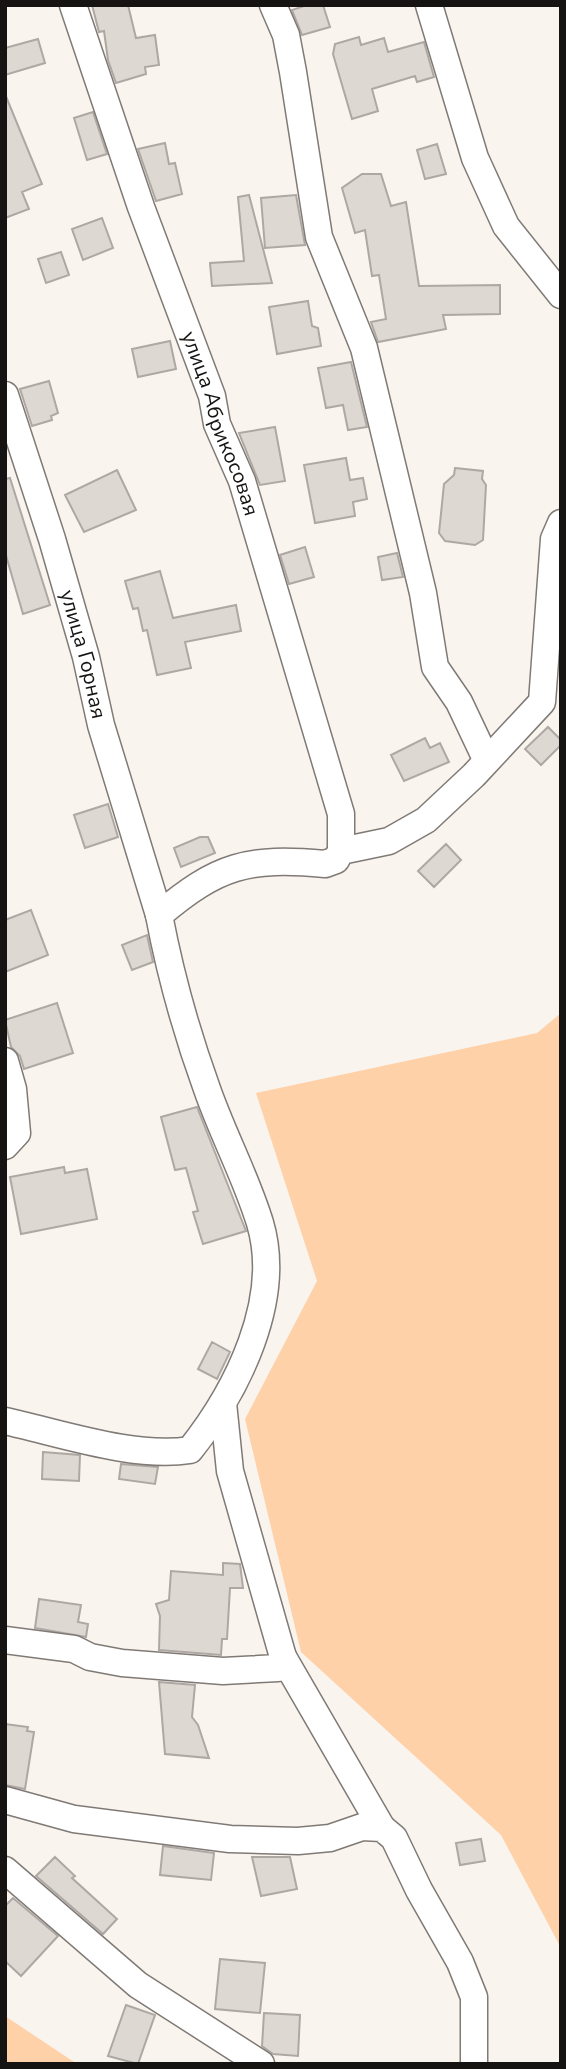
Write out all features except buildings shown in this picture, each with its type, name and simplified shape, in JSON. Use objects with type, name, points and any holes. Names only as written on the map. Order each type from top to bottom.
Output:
[{"type":"street","name":"улица Абрикосовая","points":[[73,5],[141,207],[212,396],[217,424],[242,481],[341,814],[341,851]]},
{"type":"street","points":[[273,5],[286,36],[291,60],[319,237],[364,348],[423,593],[435,667],[459,702],[486,759]]},
{"type":"street","points":[[429,5],[480,169],[506,226],[561,295]]},
{"type":"street","name":"улица Горная","points":[[5,395],[52,539],[86,657],[101,725],[159,915],[168,963],[207,1090],[261,1225],[265,1250],[262,1307],[257,1328],[223,1403],[190,1450],[168,1454],[75,1439],[5,1421]]},
{"type":"street","points":[[159,915],[189,890],[220,872],[247,863],[325,864],[336,860],[341,851],[389,841],[426,820],[542,702],[554,539],[561,523]]},
{"type":"street","points":[[5,1060],[18,1117],[17,1133],[5,1146]]},
{"type":"street","points":[[223,1403],[230,1471],[283,1657],[382,1828],[394,1838],[419,1890],[460,1962],[474,1997],[474,2064]]},
{"type":"street","points":[[5,1640],[74,1649],[90,1657],[122,1662],[223,1671],[278,1668],[283,1657]]},
{"type":"street","points":[[5,1800],[74,1819],[230,1839],[298,1841],[330,1838],[362,1827],[382,1828]]},
{"type":"street","points":[[5,1870],[138,1985],[261,2064]]},
{"type":"shaded area","points":[[561,1013],[561,1948],[501,1835],[301,1652],[245,1419],[317,1281],[256,1093],[537,1033]]},
{"type":"shaded area","points":[[5,2016],[77,2064],[5,2064]]}]
